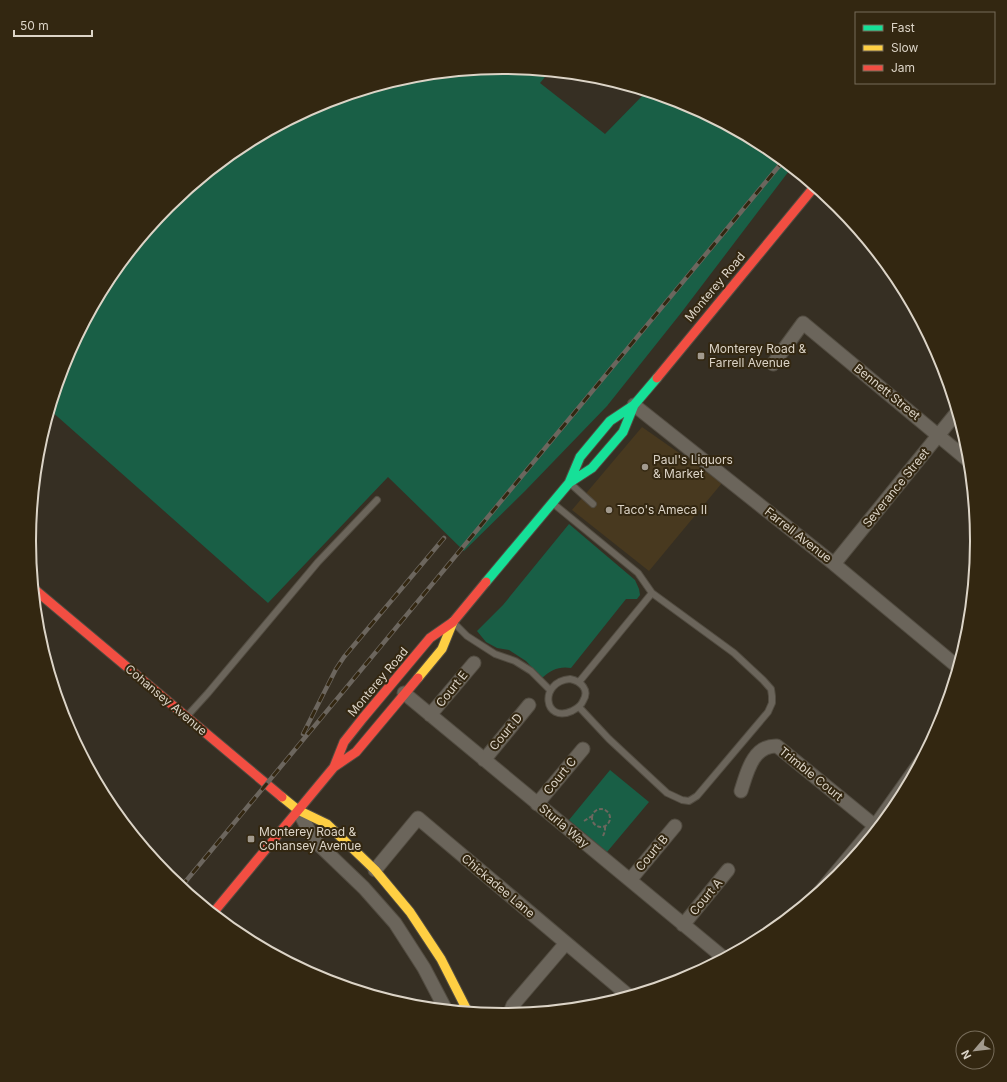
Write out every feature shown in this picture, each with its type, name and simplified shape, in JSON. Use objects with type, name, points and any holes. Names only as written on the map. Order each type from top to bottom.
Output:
[{"type":"main road","name":"Monterey Road","points":[[569,483],[580,456],[610,421],[634,405],[812,190]]},
{"type":"main road","name":"Monterey Road","points":[[334,767],[344,742],[430,638],[453,622],[569,483],[592,468],[623,432],[634,405]]},
{"type":"main road","name":"Cohansey Avenue","points":[[39,593],[298,810],[327,824],[374,870],[410,912],[441,958],[465,1006]]},
{"type":"main road","name":"Monterey Road","points":[[216,909],[334,767],[356,752],[442,648],[453,622]]},
{"type":"street","name":"Bennett Street","points":[[773,364],[803,323],[963,456]]},
{"type":"street","name":"Farrell Avenue","points":[[634,405],[834,564],[954,665]]},
{"type":"street","name":"Severance Street","points":[[834,564],[954,416]]},
{"type":"street","name":"Court E","points":[[430,715],[474,663]]},
{"type":"street","name":"Sturla Way","points":[[404,693],[720,955]]},
{"type":"street","name":"Court D","points":[[484,760],[529,705]]},
{"type":"street","name":"Trimble Court","points":[[741,791],[749,764],[762,750],[770,745],[777,746],[874,825]]},
{"type":"street","name":"Court C","points":[[537,804],[583,749]]},
{"type":"street","name":"Cohansey Avenue","points":[[298,810],[314,840],[364,888],[395,924],[424,968],[443,1005]]},
{"type":"street","name":"Chickadee Lane","points":[[374,870],[418,818],[625,993]]},
{"type":"street","name":"Court B","points":[[630,880],[675,826]]},
{"type":"street","name":"Court A","points":[[683,925],[728,870]]},
{"type":"street","points":[[512,1008],[566,943]]},
{"type":"lane","points":[[569,483],[593,504]]},
{"type":"lane","points":[[186,717],[318,562],[378,500]]},
{"type":"lane","points":[[553,502],[638,573],[652,593],[734,653],[763,680],[770,689],[772,696],[772,703],[768,712],[697,796],[690,801],[682,800],[668,793],[609,739],[579,707]]},
{"type":"lane","points":[[579,682],[652,593]]},
{"type":"lane","points":[[453,622],[467,636],[494,654],[515,661],[531,671],[550,690]]},
{"type":"lane","points":[[570,679],[582,684],[585,690],[585,697],[579,707],[571,712],[558,712],[552,710],[549,705],[548,700],[550,690],[557,683],[570,679]]},
{"type":"path","points":[[584,821],[592,816],[596,810],[605,810],[609,814],[610,819],[605,826],[603,836]]},
{"type":"path","points":[[592,816],[592,821],[596,826],[605,826]]},
{"type":"shaded area","points":[[642,427],[722,483],[649,571],[572,510]]},
{"type":"green space","points":[[504,74],[546,76],[540,83],[605,134],[643,95],[654,98],[682,109],[737,136],[789,171],[681,313],[607,406],[525,491],[464,551],[388,477],[268,603],[54,414],[61,391],[84,334],[115,281],[133,256],[173,210],[219,170],[270,136],[325,109],[353,98],[412,82],[442,77]]},
{"type":"green space","points":[[569,524],[635,580],[640,595],[637,599],[626,599],[571,668],[555,669],[542,678],[526,661],[509,650],[497,648],[486,642],[477,631],[503,605]]},
{"type":"green space","points":[[610,770],[649,802],[607,852],[569,820]]},
{"type":"railway","points":[[185,883],[780,164]]},
{"type":"railway","points":[[303,734],[336,669],[344,657],[444,538]]},
{"type":"traffic: fast","points":[[486,582],[569,483],[592,468],[623,432],[634,405],[657,378]]},
{"type":"traffic: fast","points":[[569,483],[580,457],[610,421],[634,405]]},
{"type":"traffic: slow","points":[[418,678],[442,649],[453,622]]},
{"type":"traffic: slow","points":[[282,797],[298,810],[327,824],[375,870],[410,912],[441,959],[465,1006]]},
{"type":"traffic: jam","points":[[657,378],[812,190]]},
{"type":"traffic: jam","points":[[334,767],[344,742],[363,718],[430,638],[453,622],[486,582]]},
{"type":"traffic: jam","points":[[39,593],[282,797]]},
{"type":"traffic: jam","points":[[216,909],[334,767],[356,752],[418,678]]},
{"type":"place","name":"Monterey Road & Farrell Avenue","points":[[701,356]]},
{"type":"place","name":"Paul's Liquors & Market","points":[[645,467]]},
{"type":"place","name":"Taco's Ameca II","points":[[609,510]]},
{"type":"place","name":"Monterey Road & Cohansey Avenue","points":[[251,839]]}]
